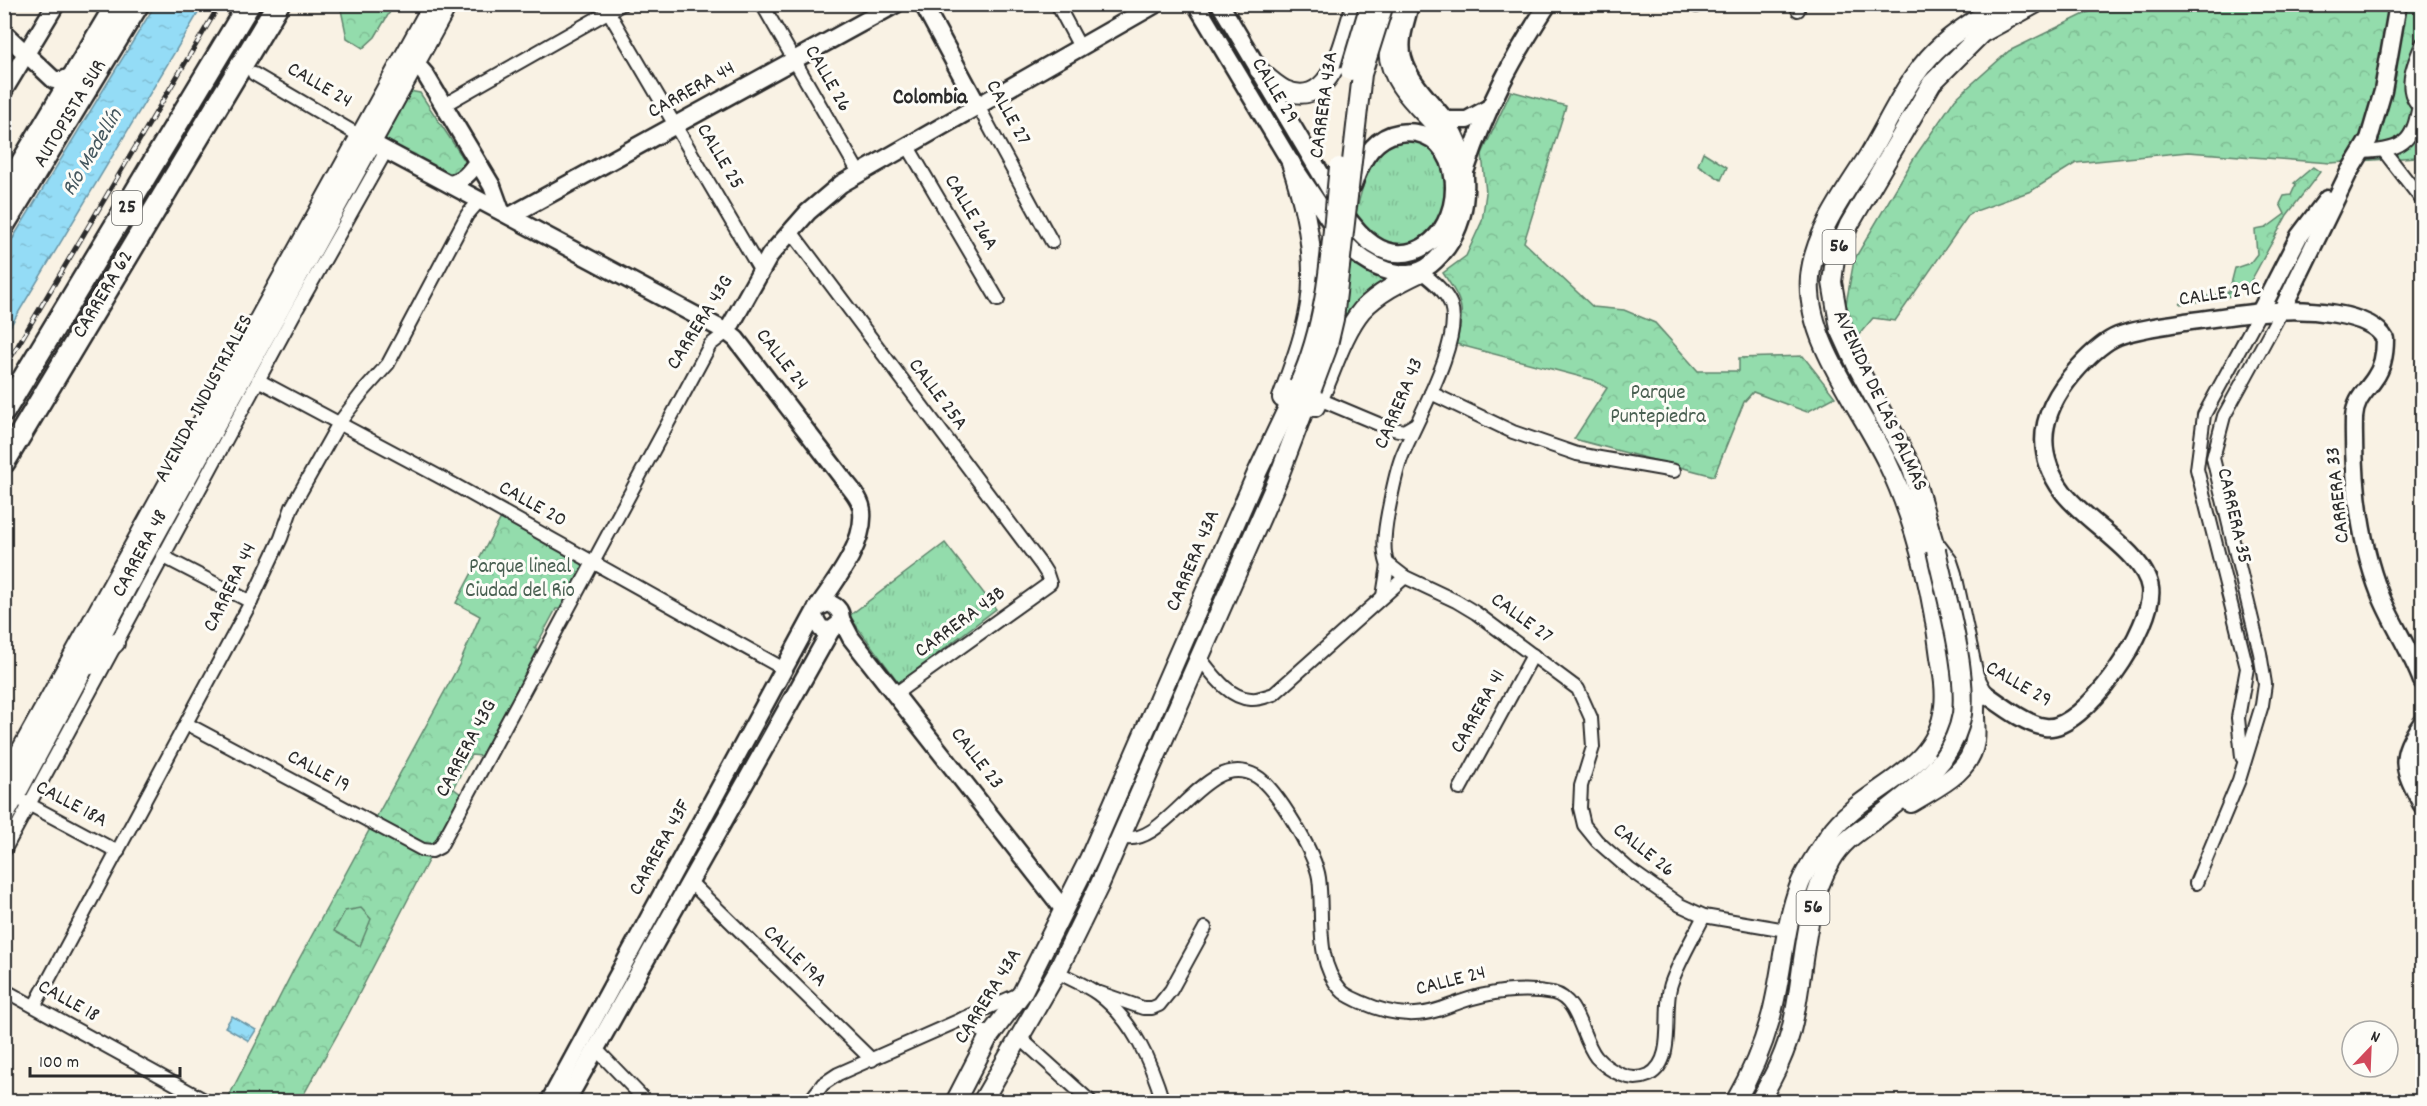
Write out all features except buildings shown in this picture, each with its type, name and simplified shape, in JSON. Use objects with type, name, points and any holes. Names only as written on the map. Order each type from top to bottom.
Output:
[{"type":"highway","name":"AUTOPISTA SUR","points":[[4,193],[117,4]]},
{"type":"highway","name":"AUTOPISTA SUR","points":[[4,224],[138,4]]},
{"type":"highway","name":"CARRERA 62","points":[[4,411],[249,4]]},
{"type":"highway","name":"CARRERA 62","points":[[4,462],[278,4]]},
{"type":"highway","points":[[4,432],[77,340]]},
{"type":"main road","name":"AVENIDA INDUSTRIALES","points":[[4,817],[17,798],[79,677],[323,230],[373,143],[433,4]]},
{"type":"main road","name":"AVENIDA INDUSTRIALES","points":[[411,58],[448,4]]},
{"type":"main road","points":[[1259,70],[1279,86],[1296,93],[1308,93],[1320,88],[1332,75],[1356,4]]},
{"type":"main road","name":"CARRERA 43A","points":[[955,1101],[988,1038],[1022,993],[1064,910],[1089,859],[1257,473],[1310,391],[1316,341],[1324,308],[1350,71],[1371,4]]},
{"type":"main road","name":"CARRERA 43A","points":[[982,1101],[1057,972],[1099,886],[1277,481],[1331,335],[1362,74],[1384,4]]},
{"type":"main road","points":[[1399,4],[1388,52],[1395,75],[1414,104],[1445,137],[1464,172]]},
{"type":"main road","name":"AVENIDA DE LAS PALMAS","points":[[1735,1101],[1757,1059],[1771,1018],[1786,930],[1805,874],[1838,824],[1852,810],[1909,770],[1930,748],[1939,730],[1944,711],[1945,689],[1928,586],[1910,523],[1886,459],[1826,350],[1816,326],[1810,292],[1810,274],[1817,247],[1825,230],[1920,68],[1953,35],[2002,4]]},
{"type":"main road","name":"AVENIDA DE LAS PALMAS","points":[[1759,1101],[1784,1054],[1793,1022],[1819,885],[1835,853],[1851,835],[1916,787],[1942,760],[1957,735],[1962,715],[1963,693],[1959,662],[1936,547],[1911,466],[1856,364],[1840,329],[1832,282],[1835,258],[1849,225],[1932,83],[1982,33],[2035,4]]},
{"type":"main road","name":"AVENIDA INDUSTRIALES","points":[[4,781],[373,143]]},
{"type":"main road","points":[[1257,473],[1303,337],[1310,304],[1311,274],[1307,226],[1291,163]]},
{"type":"main road","points":[[323,230],[328,255]]},
{"type":"main road","points":[[1310,391],[1363,309],[1388,290],[1421,272]]},
{"type":"main road","points":[[1819,885],[1840,854],[1867,830],[1954,776],[1965,766],[1972,753],[1976,733],[1975,704],[1983,692],[1974,676],[1952,574],[1948,562],[1936,547]]},
{"type":"main road","points":[[79,677],[115,643]]},
{"type":"main road","points":[[1939,730],[1958,727],[1976,733]]},
{"type":"street","points":[[4,90],[56,4]]},
{"type":"street","points":[[444,105],[606,8],[622,4]]},
{"type":"street","name":"CALLE 26","points":[[762,4],[859,173]]},
{"type":"street","name":"CARRERA 44","points":[[505,213],[674,126],[896,4]]},
{"type":"street","name":"CALLE 27","points":[[923,4],[1052,242]]},
{"type":"street","points":[[1057,4],[1080,47]]},
{"type":"street","name":"CARRERA 43G","points":[[432,851],[440,847],[446,838],[710,345],[727,332],[759,270],[790,230],[825,197],[859,173],[1156,4]]},
{"type":"street","name":"CALLE 29","points":[[1196,4],[1291,163],[1353,252],[1372,265],[1392,272],[1421,272]]},
{"type":"street","name":"CALLE 29","points":[[1220,4],[1353,226],[1362,237],[1378,248],[1396,254],[1407,253],[1430,244],[1437,236],[1449,216],[1454,194],[1450,162],[1439,145],[1422,135],[1398,134],[1378,143],[1361,165],[1348,204]]},
{"type":"street","points":[[1410,4],[1402,36],[1402,56],[1416,84],[1446,120],[1457,140],[1464,172],[1464,201],[1456,230],[1440,256],[1421,272]]},
{"type":"street","points":[[1464,172],[1487,109],[1505,72],[1548,4]]},
{"type":"street","name":"CARRERA 35","points":[[2196,883],[2239,780],[2262,705],[2265,684],[2260,653],[2213,458],[2224,416],[2282,310],[2349,172],[2365,146],[2383,91],[2398,4]]},
{"type":"street","name":"CALLE 25","points":[[606,8],[759,270]]},
{"type":"street","points":[[4,33],[54,80],[63,80],[74,75]]},
{"type":"street","points":[[2419,106],[2412,95],[2411,70],[2422,44]]},
{"type":"street","points":[[411,58],[425,74],[444,105],[505,213]]},
{"type":"street","name":"CALLE 24","points":[[254,74],[373,143],[727,332],[743,346],[844,480],[857,498],[862,510]]},
{"type":"street","points":[[2384,151],[2403,143],[2412,135],[2422,90]]},
{"type":"street","points":[[1446,120],[1467,120],[1487,109]]},
{"type":"street","name":"CARRERA 48","points":[[4,851],[17,798],[115,643],[328,255],[373,143]]},
{"type":"street","name":"CALLE 26A","points":[[907,145],[999,300]]},
{"type":"street","points":[[2365,146],[2384,151],[2422,200]]},
{"type":"street","points":[[450,184],[461,180],[477,162]]},
{"type":"street","name":"CARRERA 35","points":[[2243,762],[2238,718],[2247,668],[2197,468],[2204,415],[2299,236],[2349,172]]},
{"type":"street","name":"CARRERA 44","points":[[35,1005],[251,603],[281,538],[292,507],[339,423],[388,364],[467,215],[480,200]]},
{"type":"street","name":"CALLE 25A","points":[[790,230],[1042,566],[1050,584]]},
{"type":"street","name":"CARRERA 43","points":[[1383,596],[1388,565],[1385,560],[1385,528],[1396,473],[1431,393],[1448,348],[1452,330],[1452,310],[1445,295],[1421,272]]},
{"type":"street","name":"CALLE 29C","points":[[2076,717],[2112,676],[2134,643],[2151,601],[2146,573],[2137,560],[2081,512],[2058,483],[2043,449],[2044,429],[2051,405],[2065,382],[2094,352],[2118,336],[2161,326],[2282,310],[2322,310],[2346,316],[2374,328],[2385,339],[2384,357],[2379,373]]},
{"type":"street","points":[[2234,357],[2253,363]]},
{"type":"street","name":"CARRERA 33","points":[[2379,373],[2358,399],[2354,416],[2357,487],[2363,538],[2380,594],[2422,681]]},
{"type":"street","name":"CALLE 20","points":[[258,380],[784,669]]},
{"type":"street","points":[[1310,391],[1388,428],[1404,431],[1416,424]]},
{"type":"street","points":[[1431,393],[1513,432],[1577,454],[1674,471]]},
{"type":"street","points":[[1388,428],[1396,437],[1403,455]]},
{"type":"street","name":"CARRERA 43F","points":[[549,1101],[815,613],[843,570],[861,526],[862,510]]},
{"type":"street","points":[[162,556],[251,603]]},
{"type":"street","points":[[1199,657],[1224,686],[1237,696],[1252,700],[1274,694],[1405,577],[1388,565]]},
{"type":"street","name":"CARRERA 43F","points":[[566,1101],[836,622],[843,570]]},
{"type":"street","name":"CALLE 27","points":[[1405,577],[1456,601],[1578,689],[1591,718]]},
{"type":"street","name":"CARRERA 43B","points":[[895,694],[1050,584]]},
{"type":"street","points":[[815,613],[828,603],[836,622]]},
{"type":"street","name":"CALLE 23","points":[[815,613],[815,622],[821,629],[836,622],[851,638],[1064,910]]},
{"type":"street","name":"CARRERA 41","points":[[1460,789],[1533,655]]},
{"type":"street","name":"CALLE 29","points":[[1941,664],[2032,722],[2045,727],[2064,724],[2076,717]]},
{"type":"street","name":"CALLE 26","points":[[1591,718],[1593,747],[1581,786],[1580,808],[1584,825],[1597,841],[1630,870],[1680,905],[1704,916],[1786,930]]},
{"type":"street","points":[[2419,798],[2405,762],[2405,750],[2422,723]]},
{"type":"street","name":"CALLE 19","points":[[187,724],[423,850],[432,851]]},
{"type":"street","name":"CALLE 24","points":[[1121,837],[1137,838],[1165,821],[1201,788],[1227,771],[1238,769],[1257,777],[1284,808],[1313,859],[1319,877],[1320,914],[1327,964],[1331,978],[1343,993],[1370,1006],[1402,1014],[1417,1014],[1482,995],[1535,992],[1559,994],[1566,999],[1594,1055],[1609,1070],[1634,1078],[1651,1074],[1661,1065],[1665,1055],[1671,984],[1704,916]]},
{"type":"street","points":[[2419,798],[2422,774]]},
{"type":"street","name":"CALLE 18A","points":[[17,798],[118,852]]},
{"type":"street","name":"CALLE 19A","points":[[690,882],[872,1060]]},
{"type":"street","points":[[1057,972],[1096,992],[1132,1005],[1152,1008],[1166,998],[1205,928]]},
{"type":"street","name":"CALLE 18","points":[[4,990],[208,1101]]},
{"type":"street","points":[[1096,992],[1118,1013],[1141,1044],[1163,1101]]},
{"type":"street","points":[[809,1101],[823,1084],[838,1074],[1022,993]]},
{"type":"street","points":[[1118,1013],[1122,1008],[1132,1005]]},
{"type":"street","points":[[962,1019],[980,1029],[988,1038]]},
{"type":"street","points":[[1019,1037],[1091,1101]]},
{"type":"street","points":[[596,1049],[646,1101]]},
{"type":"green space","points":[[340,4],[394,5],[375,37],[363,48],[347,38]]},
{"type":"green space","points":[[1212,5],[1329,196],[1324,202],[1207,8]]},
{"type":"green space","points":[[2103,5],[2422,5],[2422,129],[2416,157],[2330,163],[2188,152],[2076,163],[2031,191],[1970,213],[1895,321],[1873,318],[1857,337],[1846,304],[1854,260],[1914,158],[1955,99],[2009,51]]},
{"type":"green space","points":[[409,91],[420,93],[469,167],[448,180],[377,142]]},
{"type":"green space","name":"Parque Puntepiedra","points":[[1511,91],[1566,106],[1524,242],[1593,307],[1624,310],[1655,323],[1698,371],[1739,371],[1739,358],[1803,356],[1835,397],[1807,412],[1753,392],[1744,402],[1714,476],[1574,439],[1607,388],[1593,380],[1456,344],[1461,322],[1461,307],[1459,299],[1443,273],[1466,256],[1482,221],[1486,193],[1482,154]]},
{"type":"green space","points":[[1415,139],[1431,144],[1448,168],[1447,205],[1432,232],[1418,242],[1391,246],[1379,242],[1355,216],[1367,176],[1379,155],[1388,147]]},
{"type":"green space","points":[[1703,152],[1727,167],[1721,180],[1698,165]]},
{"type":"green space","points":[[2313,167],[2320,172],[2287,215],[2247,288],[2225,298],[2180,304],[2187,300],[2229,292],[2235,268],[2250,263],[2257,254],[2255,230],[2266,228],[2285,214],[2280,204],[2284,196],[2291,195],[2296,184],[2294,183]]},
{"type":"green space","points":[[1351,262],[1390,278],[1336,343]]},
{"type":"green space","name":"Parque lineal Ciudad del Rio","points":[[501,518],[579,560],[583,566],[582,570],[562,609],[556,609],[535,648],[538,651],[481,756],[471,755],[453,788],[462,795],[346,1019],[300,1101],[226,1102],[298,961],[459,665],[480,616],[456,603]]},
{"type":"green space","points":[[945,543],[996,609],[899,683],[849,616]]},
{"type":"green space","points":[[361,908],[371,919],[360,946],[334,931],[345,911]]},
{"type":"water","name":"Río Medellín","points":[[155,5],[203,5],[5,335],[5,251]]},
{"type":"water","points":[[232,1016],[256,1030],[249,1041],[225,1027]]},
{"type":"railway","points":[[4,369],[220,4]]},
{"type":"district","name":"Colombia","points":[[930,98]]}]
